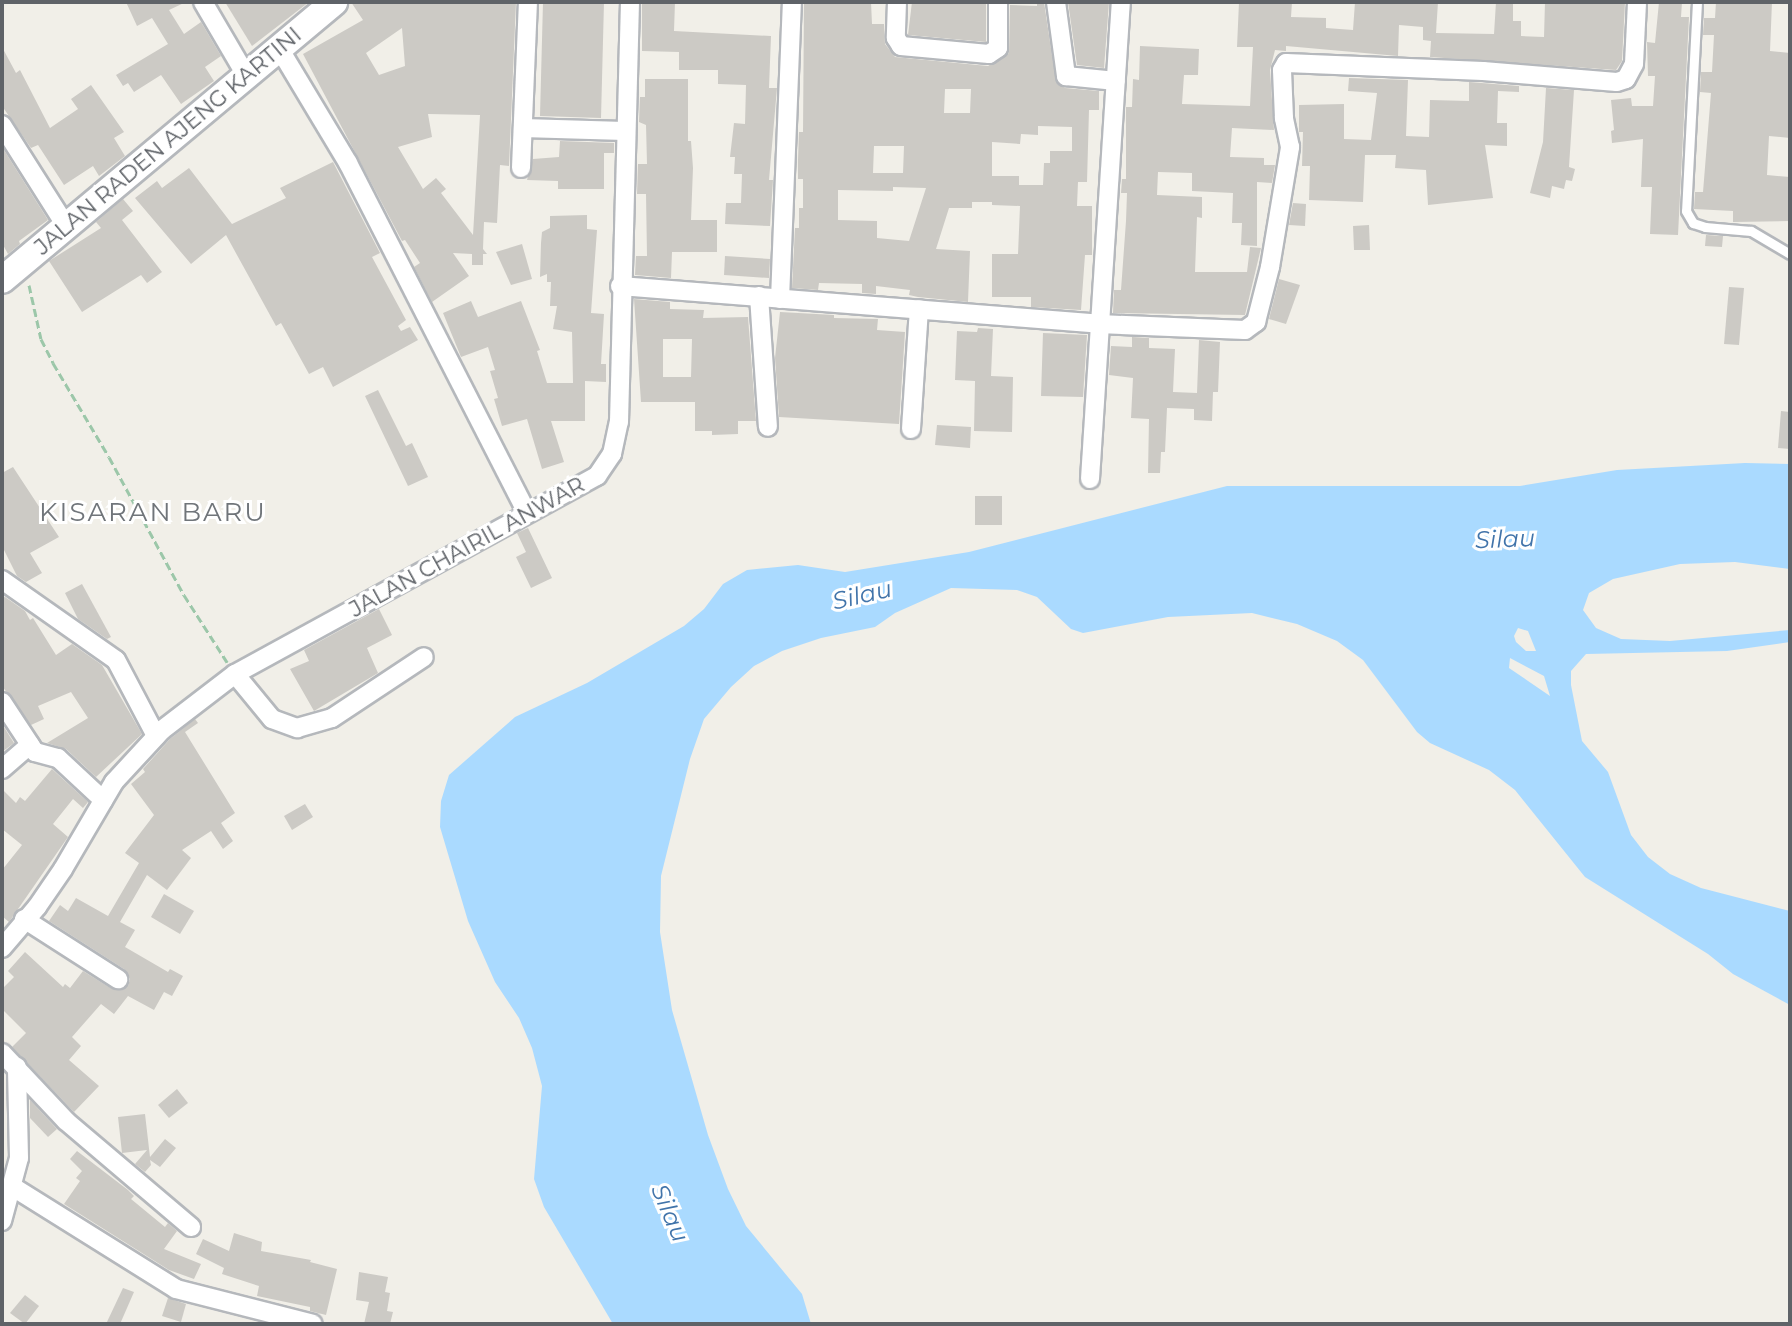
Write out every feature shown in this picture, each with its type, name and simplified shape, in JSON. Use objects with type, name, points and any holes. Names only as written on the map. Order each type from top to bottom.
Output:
[{"type":"street","points":[[203,2],[247,77]]},
{"type":"street","name":"JALAN RADEN AJENG KARTINI","points":[[2,280],[334,2]]},
{"type":"street","points":[[521,168],[528,2]]},
{"type":"street","name":"JALAN CHAIRIL ANWAR","points":[[2,948],[37,907],[63,869],[114,782],[156,736],[235,674],[597,476],[612,454],[619,422],[624,131],[630,2]]},
{"type":"street","points":[[780,299],[792,2]]},
{"type":"street","points":[[897,2],[896,38],[901,46],[989,54],[998,48],[998,2]]},
{"type":"street","points":[[1056,2],[1066,76],[1116,81]]},
{"type":"street","points":[[1090,479],[1121,2]]},
{"type":"street","points":[[620,286],[1099,324],[1236,332],[1251,328],[1256,322],[1273,255],[1290,147],[1284,118],[1282,70],[1286,63],[1483,71],[1617,82],[1626,79],[1634,64],[1637,2]]},
{"type":"street","points":[[279,48],[348,163],[527,513]]},
{"type":"street","points":[[2,125],[66,226]]},
{"type":"street","points":[[523,128],[624,131]]},
{"type":"street","points":[[759,296],[768,427]]},
{"type":"street","points":[[911,429],[919,309]]},
{"type":"street","points":[[2,580],[116,660],[156,736]]},
{"type":"street","points":[[235,674],[272,719],[297,728],[332,718],[424,657]]},
{"type":"street","points":[[2,702],[35,752],[58,758],[103,800]]},
{"type":"street","points":[[2,769],[30,745]]},
{"type":"street","points":[[24,919],[118,979]]},
{"type":"street","points":[[2,1053],[66,1121],[191,1227]]},
{"type":"street","points":[[2,1221],[13,1187],[21,1137],[17,1067]]},
{"type":"street","points":[[13,1187],[176,1289],[313,1324]]},
{"type":"lane","points":[[1697,2],[1686,211],[1693,223],[1751,231],[1790,254]]},
{"type":"path","points":[[25,261],[34,314],[53,363],[109,457],[184,595],[235,674]]},
{"type":"water","name":"Silau","points":[[1745,463],[1790,464],[1790,569],[1735,562],[1680,564],[1613,579],[1589,593],[1583,610],[1596,628],[1621,639],[1670,641],[1790,630],[1790,642],[1727,651],[1586,654],[1571,671],[1571,685],[1582,741],[1608,772],[1631,835],[1648,857],[1670,874],[1701,888],[1790,911],[1790,1005],[1733,974],[1708,954],[1585,877],[1515,790],[1489,770],[1430,743],[1417,732],[1363,660],[1337,641],[1297,624],[1252,613],[1168,617],[1083,633],[1071,629],[1037,597],[1017,590],[951,588],[895,613],[875,627],[821,638],[782,651],[754,666],[731,687],[704,719],[690,759],[661,876],[660,932],[672,1010],[708,1135],[746,1226],[802,1294],[811,1324],[613,1324],[544,1207],[534,1179],[542,1086],[532,1048],[519,1018],[495,982],[468,921],[440,827],[441,801],[449,775],[515,717],[587,683],[684,626],[704,609],[723,584],[747,570],[798,565],[845,572],[969,552],[1227,486],[1520,486],[1617,470]],"holes":[[[1518,628],[1528,631],[1536,651],[1526,651],[1516,642],[1514,636]],[[1510,658],[1544,676],[1550,696],[1509,668]]]},
{"type":"building","points":[[126,2],[186,2],[169,10],[184,34],[201,22],[221,56],[205,67],[214,81],[181,104],[161,75],[134,92],[128,83],[123,86],[116,75],[168,44],[152,18],[137,26]]},
{"type":"building","points":[[225,2],[309,2],[252,46]]},
{"type":"building","points":[[351,2],[516,2],[509,166],[500,165],[497,223],[484,222],[483,249],[487,254],[483,254],[483,265],[472,265],[472,254],[453,253],[469,276],[432,302],[414,267],[420,263],[405,240],[402,241],[303,54],[363,20]],"holes":[[[402,28],[405,66],[379,75],[366,53]],[[428,114],[480,115],[473,235],[441,193],[446,189],[436,178],[423,189],[398,147],[432,137]]]},
{"type":"building","points":[[543,2],[604,2],[601,118],[540,116]]},
{"type":"building","points":[[642,2],[675,2],[674,31],[771,36],[769,88],[777,88],[769,180],[773,180],[770,226],[725,224],[726,203],[741,203],[742,174],[734,174],[735,157],[730,157],[734,123],[745,124],[746,85],[718,84],[718,70],[679,70],[679,52],[642,51]]},
{"type":"building","points":[[804,2],[871,2],[872,24],[884,24],[885,44],[895,57],[988,66],[1009,53],[1010,5],[1037,6],[1037,2],[1044,2],[1056,82],[1065,88],[1099,91],[1099,110],[1089,110],[1087,182],[1078,182],[1077,206],[1092,206],[1092,255],[1085,255],[1081,310],[1031,307],[1031,297],[992,297],[992,254],[1018,254],[1020,206],[992,205],[992,202],[972,202],[972,208],[949,208],[936,249],[970,251],[968,302],[918,297],[909,295],[910,290],[876,286],[876,294],[862,293],[862,284],[819,283],[818,290],[792,288],[795,228],[799,228],[799,208],[803,208],[803,179],[798,179],[798,160],[799,132],[803,132]],"holes":[[[945,89],[971,89],[970,113],[944,113]],[[1038,126],[1072,127],[1072,151],[1050,151],[1050,163],[1044,163],[1043,185],[1019,185],[1019,176],[992,176],[992,142],[1020,144],[1021,134],[1038,135]],[[874,146],[904,146],[903,173],[873,173]],[[893,187],[926,188],[909,241],[877,238],[877,221],[838,220],[838,190],[893,191]]]},
{"type":"building","points":[[912,2],[986,3],[986,42],[908,35]]},
{"type":"building","points":[[1068,2],[1109,2],[1104,68],[1077,65]]},
{"type":"building","points":[[1239,2],[1292,2],[1291,17],[1326,18],[1326,28],[1353,30],[1355,2],[1438,2],[1436,33],[1494,34],[1496,2],[1513,2],[1513,21],[1521,21],[1521,36],[1544,37],[1545,2],[1625,2],[1622,61],[1616,70],[1430,57],[1431,41],[1423,40],[1423,27],[1399,25],[1398,56],[1286,46],[1286,51],[1275,50],[1270,70],[1274,130],[1232,128],[1230,157],[1264,158],[1264,165],[1275,165],[1272,183],[1257,182],[1257,246],[1241,245],[1242,223],[1232,223],[1233,193],[1192,191],[1192,173],[1158,172],[1157,195],[1202,197],[1202,218],[1197,217],[1195,272],[1247,272],[1250,247],[1261,248],[1245,315],[1113,313],[1114,290],[1121,290],[1126,221],[1127,193],[1121,193],[1122,179],[1126,179],[1126,107],[1132,107],[1133,79],[1139,80],[1140,46],[1199,49],[1198,75],[1184,75],[1182,104],[1250,106],[1253,47],[1237,47]]},
{"type":"building","points":[[1659,2],[1682,2],[1681,17],[1689,17],[1678,235],[1650,234],[1652,187],[1641,187],[1643,139],[1612,143],[1611,131],[1614,130],[1611,100],[1631,98],[1632,106],[1653,106],[1655,76],[1648,76],[1647,42],[1655,43]]},
{"type":"building","points":[[1716,2],[1772,2],[1770,51],[1790,53],[1790,138],[1769,136],[1767,175],[1790,177],[1790,221],[1733,222],[1733,211],[1694,209],[1695,192],[1703,192],[1711,93],[1700,92],[1701,72],[1712,72],[1714,35],[1703,35],[1704,18],[1715,18]]},
{"type":"building","points":[[2,47],[16,73],[20,70],[50,128],[78,109],[71,99],[91,85],[124,132],[114,138],[125,156],[99,176],[93,166],[64,185],[38,145],[31,148],[2,106]]},
{"type":"building","points":[[1349,78],[1408,80],[1406,136],[1429,137],[1430,100],[1469,101],[1469,82],[1519,86],[1519,92],[1498,91],[1497,123],[1507,123],[1507,146],[1485,145],[1493,198],[1428,205],[1426,170],[1395,168],[1396,155],[1365,155],[1363,202],[1309,200],[1310,166],[1302,166],[1303,132],[1299,132],[1299,105],[1344,104],[1344,139],[1371,140],[1377,93],[1348,91]]},
{"type":"building","points":[[645,79],[688,79],[688,141],[691,141],[693,168],[691,220],[717,220],[717,252],[672,252],[671,278],[635,275],[636,256],[647,256],[646,194],[637,194],[638,164],[647,164],[646,125],[639,122],[640,97],[645,97]]},
{"type":"building","points":[[1546,88],[1574,90],[1569,167],[1575,169],[1572,181],[1566,180],[1564,189],[1552,186],[1550,198],[1530,193],[1543,142]]},
{"type":"building","points":[[560,141],[614,143],[614,153],[604,153],[604,189],[558,189],[558,181],[527,180],[533,159],[559,157]]},
{"type":"building","points":[[2,147],[48,220],[19,241],[20,244],[8,254],[2,243]]},
{"type":"building","points":[[333,162],[380,253],[372,257],[406,320],[398,326],[401,331],[410,327],[418,340],[333,387],[323,367],[309,374],[281,323],[276,326],[226,235],[191,264],[135,198],[157,181],[162,188],[189,168],[232,224],[286,198],[280,188]]},
{"type":"building","points":[[123,199],[133,211],[122,220],[162,272],[147,283],[141,275],[82,312],[49,261],[101,228],[96,222]]},
{"type":"building","points":[[1293,203],[1306,204],[1305,226],[1289,225]]},
{"type":"building","points":[[587,215],[587,229],[597,230],[591,313],[604,314],[601,364],[606,364],[606,382],[585,381],[585,421],[551,421],[564,462],[542,469],[527,419],[502,426],[494,399],[498,398],[490,371],[495,370],[488,347],[461,357],[443,313],[471,301],[478,317],[521,301],[540,350],[537,351],[547,383],[573,383],[572,332],[553,329],[557,306],[550,306],[551,282],[547,282],[547,274],[540,277],[541,243],[542,232],[550,228],[550,216]]},
{"type":"building","points":[[1369,225],[1370,250],[1354,250],[1353,226]]},
{"type":"building","points":[[1706,235],[1723,236],[1722,247],[1705,246]]},
{"type":"building","points":[[522,244],[532,279],[511,285],[496,252]]},
{"type":"building","points":[[725,256],[770,259],[769,278],[724,275]]},
{"type":"building","points":[[1279,279],[1300,285],[1286,324],[1269,319]]},
{"type":"building","points":[[1729,287],[1744,288],[1739,345],[1724,344]]},
{"type":"building","points":[[634,299],[670,302],[670,309],[704,310],[703,318],[748,317],[756,421],[738,421],[738,434],[712,435],[712,431],[695,431],[695,402],[641,402]],"holes":[[[663,339],[692,339],[691,377],[663,377]]]},
{"type":"building","points":[[780,312],[878,319],[877,330],[905,332],[899,424],[779,417],[775,358]]},
{"type":"building","points":[[978,328],[993,329],[991,376],[1013,377],[1012,432],[974,431],[975,381],[955,380],[957,331],[977,332]]},
{"type":"building","points":[[1043,333],[1087,335],[1083,397],[1041,396]]},
{"type":"building","points":[[1132,337],[1149,338],[1149,348],[1175,349],[1173,392],[1197,393],[1199,340],[1220,342],[1218,392],[1213,392],[1212,421],[1194,420],[1194,409],[1167,408],[1165,452],[1161,452],[1160,473],[1148,473],[1149,419],[1131,418],[1133,378],[1109,375],[1111,346],[1132,347]]},
{"type":"building","points":[[378,390],[406,446],[412,443],[428,477],[408,486],[365,396]]},
{"type":"building","points":[[1781,411],[1790,412],[1790,449],[1778,448]]},
{"type":"building","points":[[937,425],[971,427],[970,448],[935,445]]},
{"type":"building","points":[[13,467],[59,537],[30,553],[42,573],[26,582],[17,576],[2,546],[2,473]]},
{"type":"building","points":[[975,496],[1002,496],[1002,525],[975,525]]},
{"type":"building","points":[[528,528],[552,578],[531,588],[516,557],[526,552],[517,533]]},
{"type":"building","points":[[82,584],[111,637],[107,639],[78,619],[65,593]]},
{"type":"building","points":[[2,598],[25,611],[30,620],[33,618],[56,655],[72,644],[102,665],[142,734],[96,777],[66,749],[47,743],[88,718],[71,692],[38,706],[44,719],[31,725],[2,686]]},
{"type":"building","points":[[379,609],[392,635],[367,648],[378,673],[314,711],[290,669],[309,661],[304,650]]},
{"type":"building","points":[[195,719],[198,723],[185,732],[235,813],[221,823],[233,841],[223,849],[211,831],[182,850],[191,858],[167,890],[147,875],[120,922],[135,930],[125,947],[168,972],[170,969],[183,976],[172,996],[164,992],[154,1010],[128,996],[114,1014],[101,1004],[72,1037],[81,1046],[69,1060],[99,1086],[74,1112],[12,1047],[26,1033],[2,1009],[2,989],[14,977],[8,971],[25,952],[63,987],[65,984],[70,988],[83,971],[112,989],[128,986],[130,979],[124,969],[49,921],[60,905],[68,911],[76,898],[108,916],[139,863],[125,853],[154,815],[131,784],[145,772],[143,769],[170,739]]},
{"type":"building","points":[[2,724],[14,743],[2,752]]},
{"type":"building","points":[[52,769],[88,802],[83,808],[73,799],[53,824],[68,837],[9,922],[2,916],[2,870],[22,845],[2,829],[2,789],[16,803],[20,797],[25,801]]},
{"type":"building","points":[[305,804],[313,817],[292,830],[284,816]]},
{"type":"building","points":[[164,894],[194,911],[180,934],[151,917]]},
{"type":"building","points":[[177,1089],[188,1103],[169,1118],[158,1105]]},
{"type":"building","points":[[30,1100],[57,1129],[48,1137],[30,1118]]},
{"type":"building","points":[[145,1114],[150,1157],[165,1139],[176,1148],[160,1167],[150,1160],[151,1165],[145,1172],[135,1164],[147,1150],[122,1153],[118,1117]]},
{"type":"building","points":[[77,1151],[128,1190],[134,1196],[131,1199],[165,1227],[168,1223],[177,1231],[164,1249],[201,1264],[194,1279],[169,1270],[64,1204],[80,1181],[76,1178],[82,1171],[70,1159]]},
{"type":"building","points":[[234,1233],[262,1242],[261,1251],[311,1260],[337,1269],[326,1315],[310,1311],[310,1307],[257,1296],[259,1286],[222,1274],[224,1268],[196,1254],[203,1239],[229,1251]]},
{"type":"building","points":[[359,1272],[388,1277],[385,1292],[390,1293],[387,1311],[393,1312],[390,1324],[364,1324],[369,1302],[356,1300]]},
{"type":"building","points":[[123,1288],[134,1292],[120,1324],[106,1324]]},
{"type":"building","points":[[25,1295],[39,1306],[25,1324],[10,1313]]},
{"type":"building","points":[[168,1298],[186,1304],[181,1322],[162,1316]]},
{"type":"district","name":"KISARAN BARU","points":[[153,513]]}]
